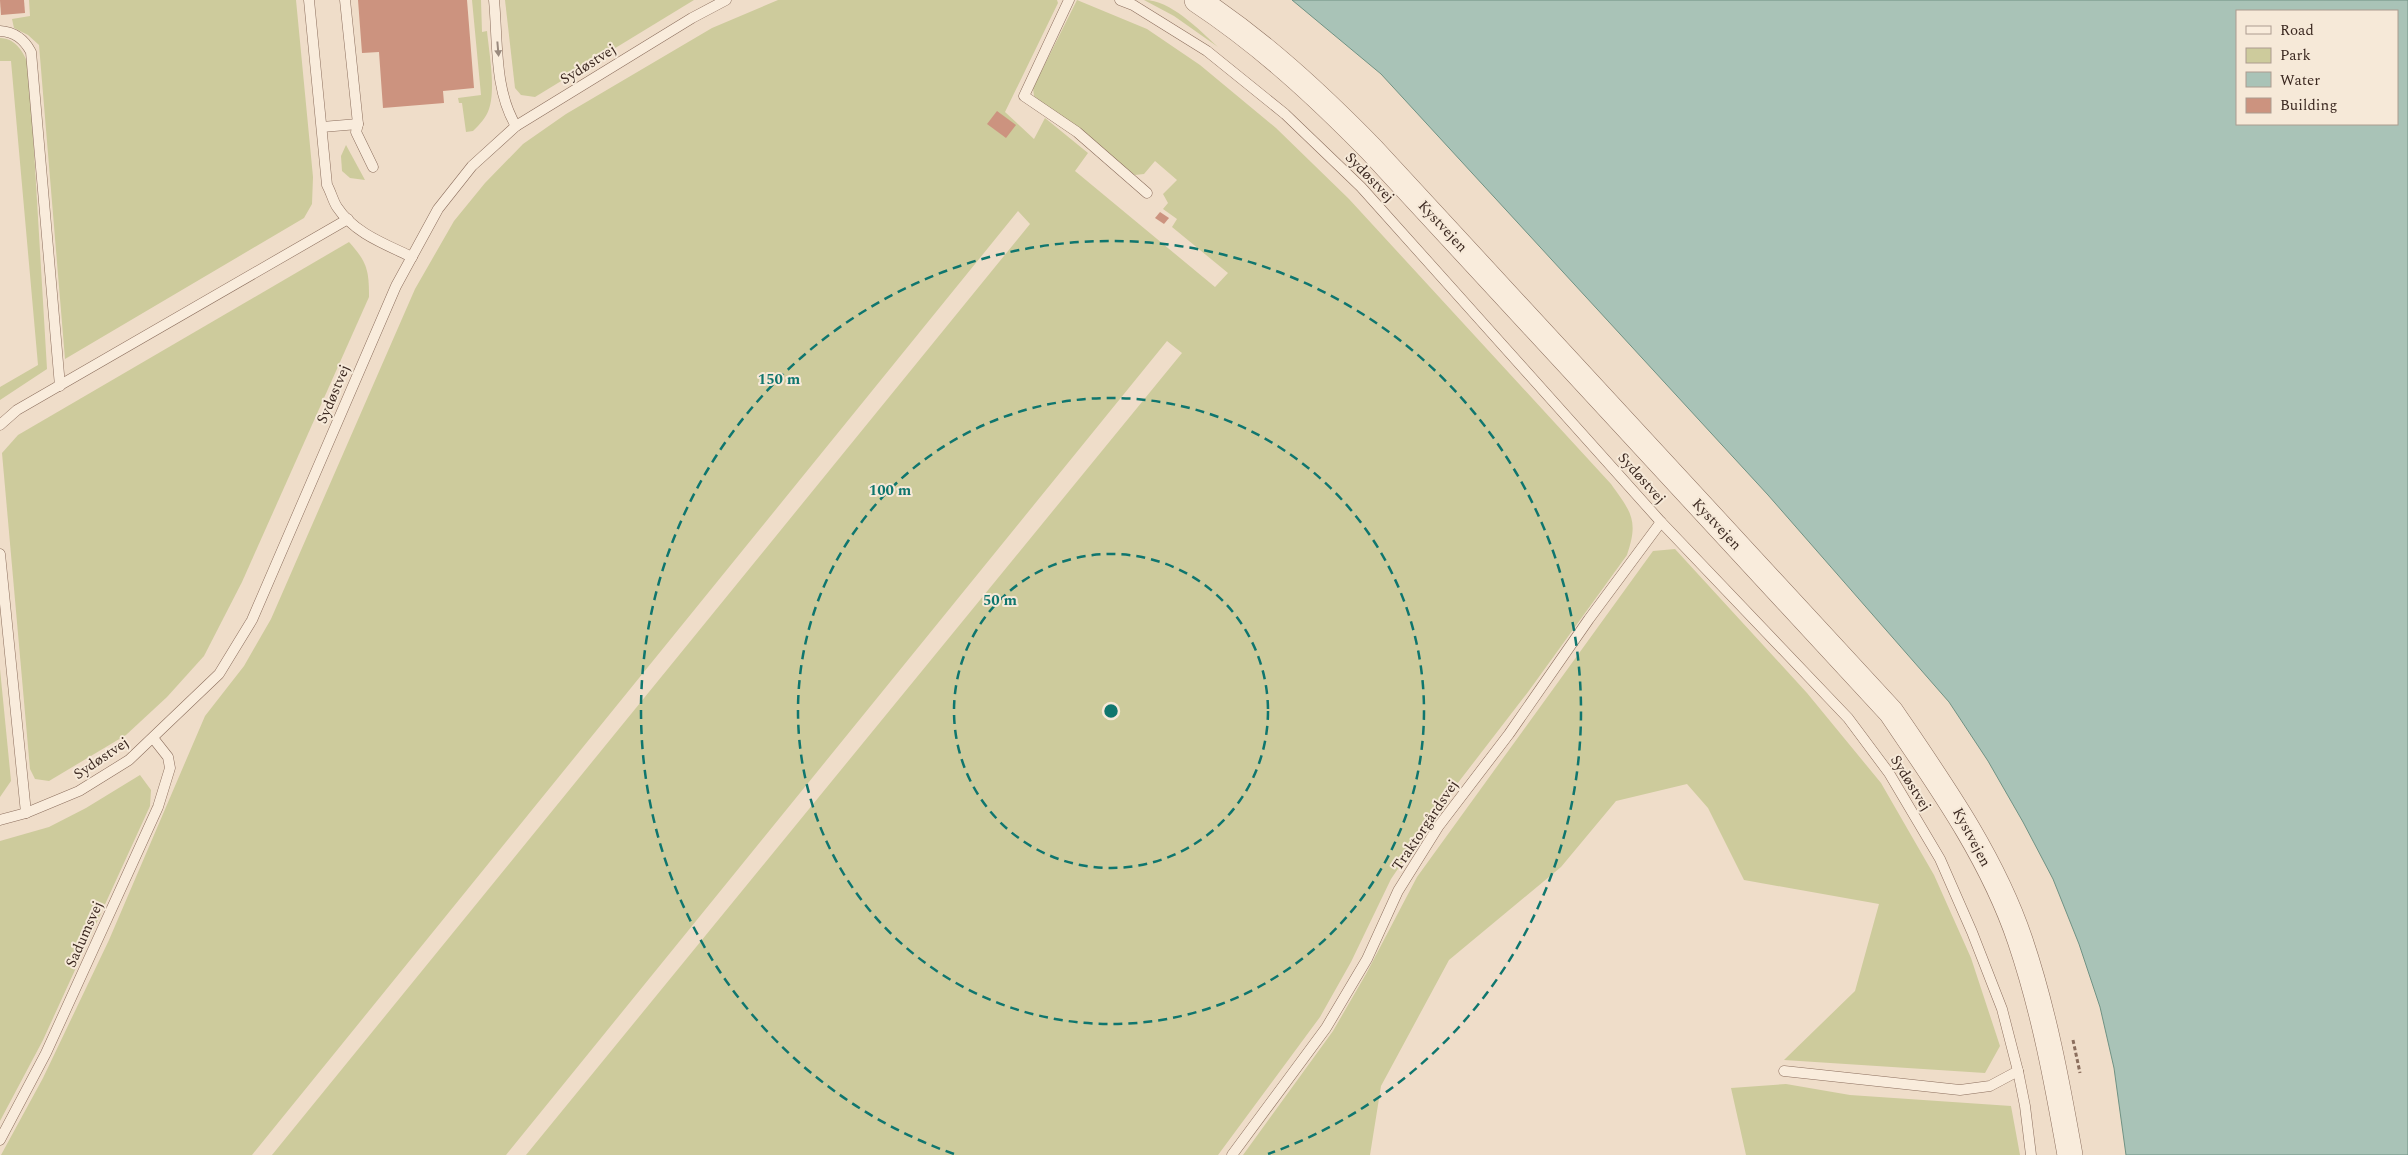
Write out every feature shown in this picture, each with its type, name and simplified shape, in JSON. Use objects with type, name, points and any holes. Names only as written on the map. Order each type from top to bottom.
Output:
[{"type":"street","name":"Kystvejen","points":[[1197,0],[1237,26],[1312,89],[1371,149],[1891,712],[1954,804],[1987,865],[2020,939],[2049,1038],[2070,1155]]},
{"type":"lane","points":[[309,0],[328,185],[337,207],[348,219],[369,236],[412,257]]},
{"type":"lane","points":[[345,0],[358,124],[356,132],[373,167]]},
{"type":"lane","points":[[494,0],[502,93],[508,113],[516,126]]},
{"type":"lane","name":"Sydøstvej","points":[[0,820],[26,813],[79,791],[128,760],[219,674],[252,620],[396,286],[438,209],[472,166],[516,126],[692,18],[726,0]]},
{"type":"lane","points":[[1069,0],[1024,96],[1077,132],[1147,193]]},
{"type":"lane","name":"Sydøstvej","points":[[1120,0],[1133,5],[1207,51],[1285,114],[1361,187],[1661,522],[1848,718],[1889,773],[1940,859],[1972,932],[2002,1009],[2026,1106],[2030,1155]]},
{"type":"lane","points":[[0,31],[8,32],[21,38],[31,52],[60,386]]},
{"type":"lane","points":[[322,127],[358,124]]},
{"type":"lane","points":[[0,425],[17,410],[348,219]]},
{"type":"lane","name":"Traktorgårdsvej","points":[[1232,1155],[1326,1028],[1368,959],[1398,891],[1438,827],[1509,734],[1589,619],[1661,522]]},
{"type":"lane","points":[[0,554],[26,813]]},
{"type":"lane","name":"Sadumsvej","points":[[0,1140],[46,1054],[158,807],[170,768],[168,757],[153,738]]},
{"type":"lane","points":[[1784,1071],[1960,1090],[1990,1086],[2018,1071]]},
{"type":"green space","points":[[29,0],[296,0],[313,177],[312,204],[304,218],[65,359],[39,45],[28,35],[14,28],[12,19],[30,16]]},
{"type":"green space","points":[[472,0],[481,0],[482,32],[487,31],[492,92],[489,109],[484,118],[473,131],[466,132],[462,103],[459,103],[458,98],[481,95]]},
{"type":"green space","points":[[505,0],[694,0],[535,97],[521,95],[515,88]]},
{"type":"green space","points":[[778,0],[1057,0],[1058,3],[1005,112],[1034,139],[1045,118],[1088,153],[1075,171],[1215,287],[1228,273],[1172,227],[1177,219],[1163,209],[1168,203],[1163,194],[1177,180],[1155,161],[1144,174],[1135,175],[1034,96],[1033,88],[1077,0],[1147,29],[1200,65],[1276,128],[1349,199],[1611,484],[1624,502],[1631,517],[1632,525],[1631,543],[1627,555],[1528,692],[1447,797],[1391,879],[1351,962],[1320,1017],[1218,1155],[526,1155],[1182,353],[1167,341],[506,1155],[272,1155],[1030,224],[1018,211],[252,1155],[1,1155],[43,1078],[109,940],[205,716],[244,666],[271,619],[415,289],[454,221],[485,183],[523,144],[566,114],[712,28]]},
{"type":"green space","points":[[1144,0],[1154,1],[1174,10],[1193,24],[1218,47],[1174,16]]},
{"type":"green space","points":[[0,38],[15,43],[22,51],[29,66],[47,369],[0,400],[0,387],[38,365],[11,61],[0,61]]},
{"type":"green space","points":[[346,145],[365,180],[350,178],[342,171],[341,156]]},
{"type":"green space","points":[[349,242],[360,255],[366,267],[369,297],[242,582],[204,656],[167,697],[126,735],[49,781],[35,779],[30,769],[2,453],[18,435]]},
{"type":"green space","points":[[1675,549],[1807,693],[1881,783],[1934,875],[1971,958],[2000,1046],[1985,1073],[1784,1060],[1855,991],[1879,904],[1744,880],[1708,808],[1687,784],[1616,801],[1561,867],[1449,960],[1381,1086],[1370,1155],[1243,1155],[1333,1031],[1366,974],[1417,877],[1653,551]]},
{"type":"green space","points":[[0,669],[11,781],[0,797]]},
{"type":"green space","points":[[140,775],[151,790],[150,806],[43,1040],[0,1121],[0,841],[49,827],[86,808]]},
{"type":"green space","points":[[1786,1084],[1850,1095],[2011,1106],[2020,1155],[1746,1155],[1731,1088]]},
{"type":"water","points":[[1292,0],[2408,0],[2408,1155],[2126,1155],[2114,1068],[2100,1007],[2079,944],[2053,879],[2023,822],[1988,761],[1949,702],[1768,495],[1381,74]]},
{"type":"building","points":[[0,0],[24,0],[25,13],[1,15]]},
{"type":"building","points":[[358,0],[467,0],[474,88],[443,91],[444,103],[383,108],[379,52],[362,53]]},
{"type":"building","points":[[997,111],[1016,125],[1006,138],[987,124]]},
{"type":"building","points":[[1160,212],[1169,218],[1164,224],[1155,218]]}]
